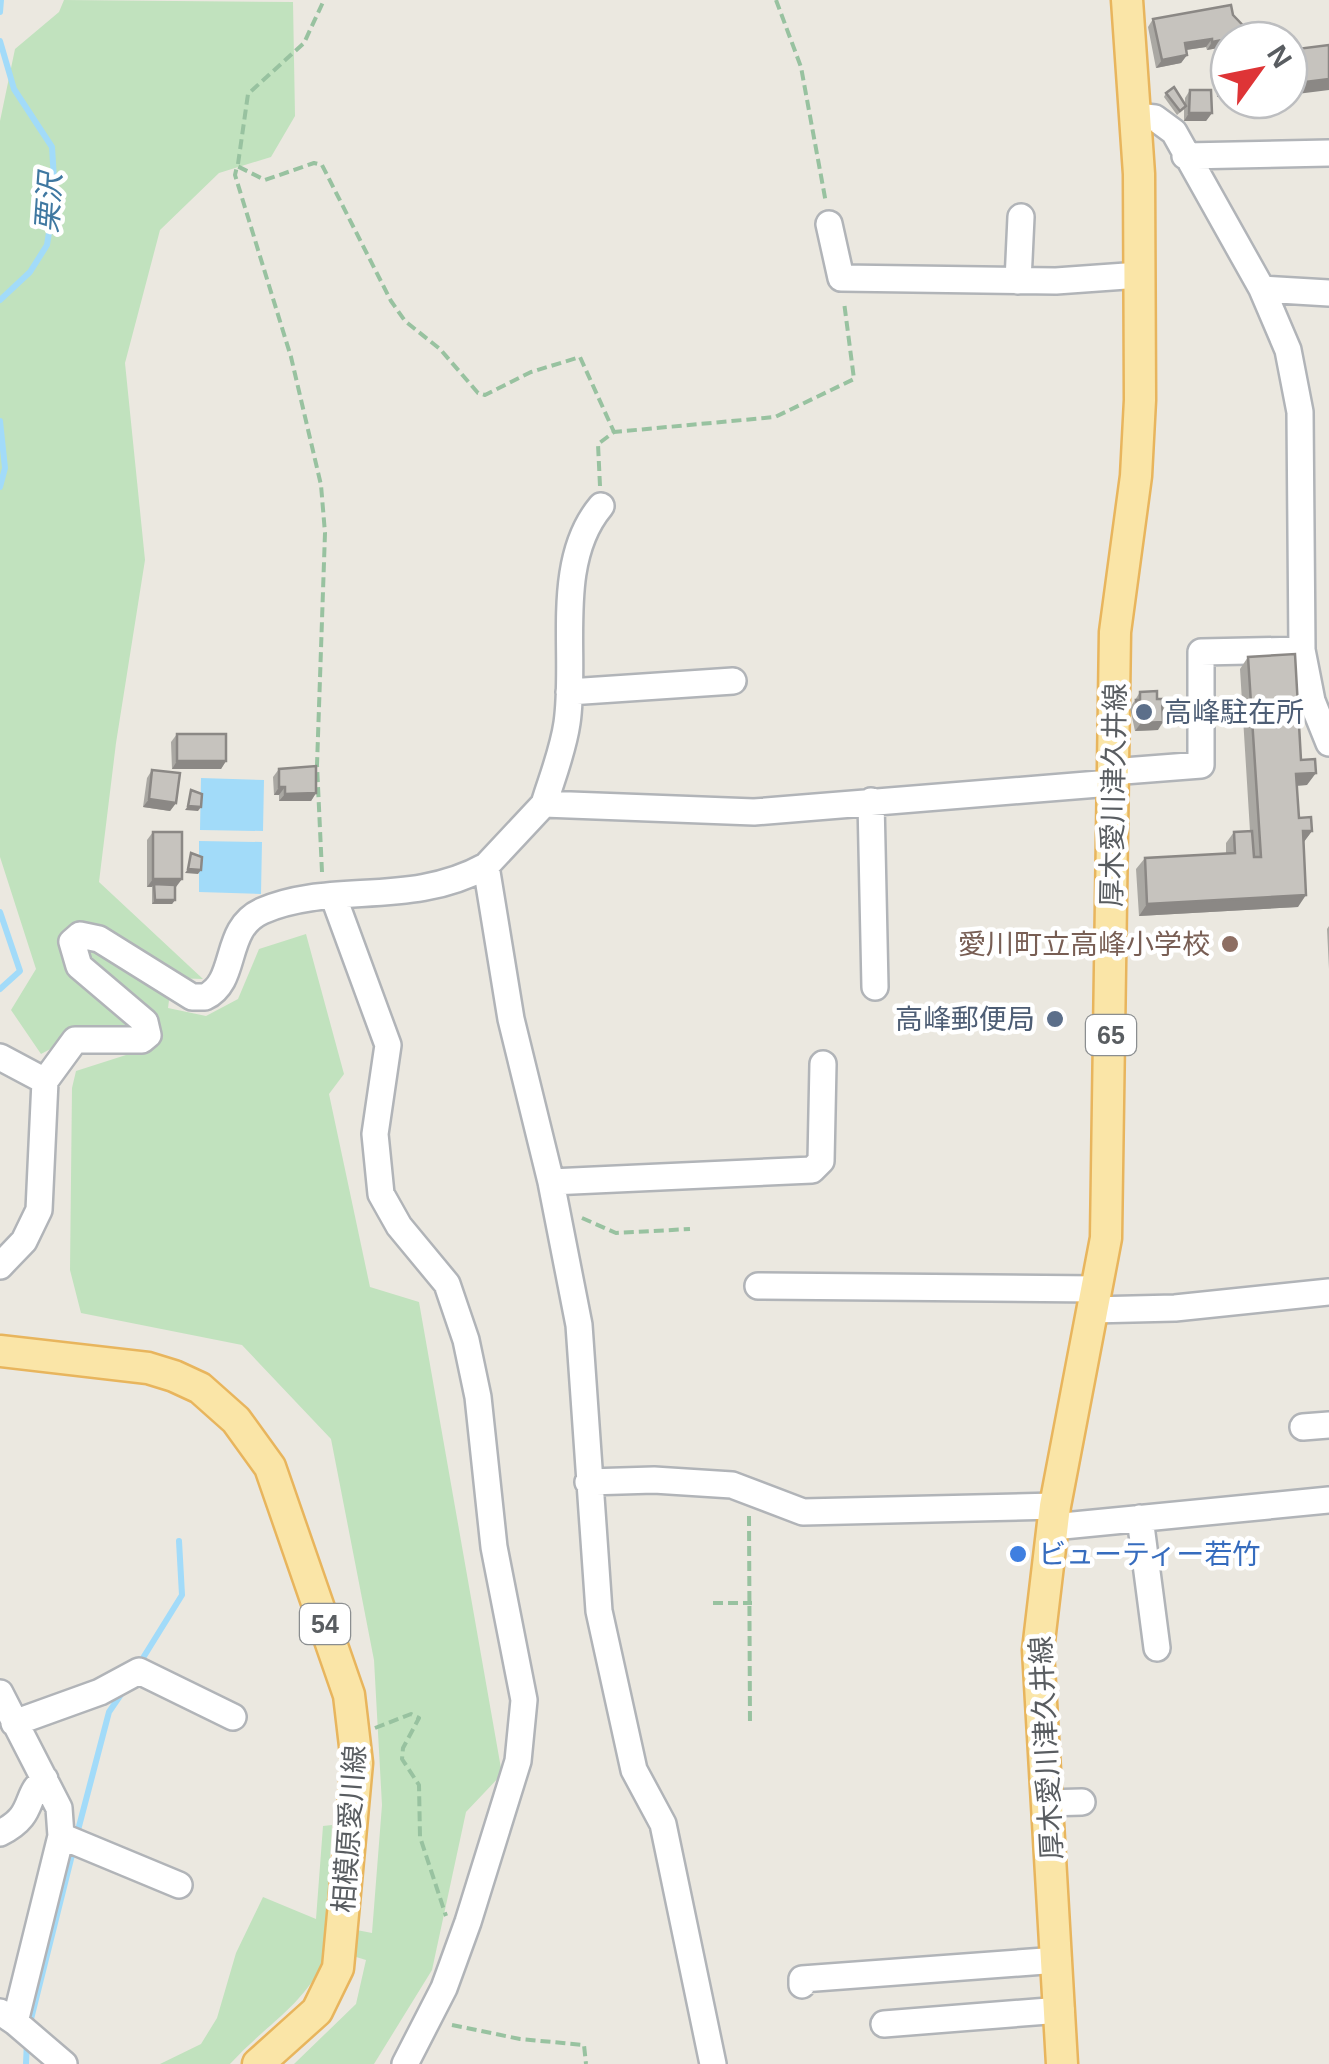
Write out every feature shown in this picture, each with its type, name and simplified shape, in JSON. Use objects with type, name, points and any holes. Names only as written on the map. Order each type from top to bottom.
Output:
[{"type":"main road","name":"厚木愛川津久井線","points":[[1062,2064],[1038,1650],[1054,1517],[1077,1410],[1075,1395],[1106,1238],[1115,632],[1139,419],[1136,116],[1127,0]]},
{"type":"main road","name":"相模原愛川線","points":[[0,1350],[148,1368],[174,1376],[200,1388],[236,1420],[270,1467],[349,1695],[356,1732],[338,1968],[318,2011],[258,2064]]},
{"type":"street","points":[[1136,116],[1166,124],[1262,289],[1288,350],[1300,412],[1302,650],[1312,701],[1329,743]]},
{"type":"street","points":[[1186,156],[1329,152]]},
{"type":"street","points":[[1018,280],[1021,217]]},
{"type":"street","points":[[829,224],[841,278],[1018,280],[1140,275]]},
{"type":"street","points":[[1262,289],[1329,293]]},
{"type":"street","points":[[0,1266],[24,1241],[38,1210],[45,1080],[75,1040],[142,1040],[148,1035],[145,1022],[79,966],[72,942],[80,934],[99,939],[192,998],[205,997],[222,980],[234,937],[248,920],[263,911],[435,888],[486,866],[544,804],[564,740],[574,567],[581,542],[601,506]]},
{"type":"street","points":[[544,804],[754,812],[1201,765],[1201,652],[1302,650]]},
{"type":"street","points":[[569,692],[733,681]]},
{"type":"street","points":[[872,802],[883,886],[875,987]]},
{"type":"street","points":[[486,866],[511,1019],[551,1182],[579,1325],[598,1611],[634,1770],[663,1824],[713,2064]]},
{"type":"street","points":[[332,899],[388,1045],[375,1134],[381,1194],[399,1226],[446,1284],[466,1340],[478,1397],[494,1546],[524,1700],[518,1761],[458,1951],[405,2064]]},
{"type":"street","points":[[0,1056],[45,1080]]},
{"type":"street","points":[[551,1182],[812,1170],[821,1160],[823,1064]]},
{"type":"street","points":[[758,1286],[1095,1300],[1176,1308],[1329,1292]]},
{"type":"street","points":[[1303,1426],[1329,1425]]},
{"type":"street","points":[[588,1482],[704,1482],[748,1492],[803,1512],[1240,1518],[1329,1500]]},
{"type":"street","points":[[1140,1518],[1156,1648]]},
{"type":"street","points":[[14,1723],[100,1692],[139,1670],[233,1717]]},
{"type":"street","points":[[0,1693],[59,1808],[61,1836],[7,2017],[64,2064]]},
{"type":"street","points":[[0,1833],[19,1824],[38,1784],[45,1780]]},
{"type":"street","points":[[1046,1803],[1082,1802]]},
{"type":"street","points":[[61,1836],[179,1885]]},
{"type":"street","points":[[802,1985],[802,1979],[1058,1960]]},
{"type":"street","points":[[894,2019],[974,2009],[1061,2010]]},
{"type":"path","points":[[324,0],[304,43],[248,94],[235,175],[292,358],[320,485],[326,533],[317,765],[322,881],[332,899]]},
{"type":"path","points":[[776,0],[801,68],[829,224]]},
{"type":"path","points":[[238,166],[266,180],[314,163],[322,165],[398,311],[440,349],[478,392],[485,394],[531,372],[580,357],[614,432]]},
{"type":"path","points":[[601,506],[598,444],[614,432],[775,417],[854,380],[841,278]]},
{"type":"path","points":[[557,1212],[565,1211],[616,1233],[690,1230]]},
{"type":"path","points":[[748,1492],[752,1603],[750,1726]]},
{"type":"path","points":[[712,1603],[752,1603]]},
{"type":"path","points":[[356,1732],[411,1714],[419,1718],[402,1748],[402,1758],[419,1785],[420,1837],[458,1951]]},
{"type":"path","points":[[428,2020],[520,2039],[584,2045],[586,2064]]},
{"type":"green space","points":[[64,0],[293,2],[295,116],[271,157],[219,173],[160,230],[125,363],[145,560],[99,882],[203,979],[172,978],[168,1008],[206,1016],[238,999],[259,949],[306,934],[344,1074],[329,1094],[370,1287],[419,1302],[502,1774],[466,1812],[432,1970],[374,2064],[294,2064],[356,2004],[366,1960],[330,1949],[298,1999],[230,2064],[160,2064],[201,2044],[217,2018],[236,1953],[263,1897],[316,1919],[323,1826],[332,1825],[326,1924],[372,1933],[382,1805],[374,1660],[331,1439],[242,1345],[81,1313],[70,1270],[72,1088],[76,1071],[126,1055],[119,1032],[67,1040],[41,1054],[11,1010],[36,969],[0,857],[0,121],[15,49],[59,12]]},
{"type":"water","points":[[201,778],[264,780],[263,831],[200,830]]},
{"type":"water","points":[[199,841],[262,842],[261,894],[199,892]]},
{"type":"building","points":[[1231,5],[1238,20],[1209,20],[1209,39],[1185,43],[1187,55],[1162,60],[1153,19]]},
{"type":"building","points":[[1329,45],[1329,79],[1309,82],[1309,48]]},
{"type":"building","points":[[1174,87],[1186,106],[1180,111],[1166,93]]},
{"type":"building","points":[[1190,90],[1209,90],[1209,113],[1189,113]]},
{"type":"building","points":[[1295,654],[1301,760],[1315,759],[1316,773],[1296,774],[1299,818],[1311,817],[1312,831],[1303,831],[1306,895],[1147,904],[1145,858],[1235,853],[1234,832],[1252,831],[1254,857],[1261,857],[1248,657]]},
{"type":"building","points":[[1157,691],[1157,699],[1162,699],[1163,722],[1141,723],[1136,700],[1140,700],[1140,692]]},
{"type":"building","points":[[177,734],[226,734],[226,761],[177,761]]},
{"type":"building","points":[[316,766],[316,793],[285,794],[285,787],[279,787],[279,769]]},
{"type":"building","points":[[152,770],[180,773],[176,803],[149,799]]},
{"type":"building","points":[[191,790],[202,794],[201,807],[188,806]]},
{"type":"building","points":[[153,832],[182,832],[182,879],[153,879]]},
{"type":"building","points":[[191,853],[202,857],[201,870],[188,869]]},
{"type":"building","points":[[154,884],[175,885],[175,900],[155,900]]},
{"type":"waterway","name":"栗沢","points":[[0,12],[1,0]]},
{"type":"waterway","name":"栗沢","points":[[0,41],[14,89],[52,147],[55,195],[47,245],[30,272],[0,300]]},
{"type":"waterway","name":"栗沢","points":[[0,421],[5,468],[0,487]]},
{"type":"waterway","name":"栗沢","points":[[0,912],[20,971],[0,989]]},
{"type":"waterway","points":[[138,1666],[182,1595],[179,1541]]},
{"type":"waterway","points":[[77,1834],[109,1712],[124,1690]]},
{"type":"waterway","points":[[30,2023],[73,1851]]},
{"type":"waterway","points":[[26,2064],[27,2040]]},
{"type":"place","name":"高峰駐在所","points":[[1144,712]]},
{"type":"place","name":"愛川町立高峰小学校","points":[[1230,944]]},
{"type":"place","name":"高峰郵便局","points":[[1055,1019]]},
{"type":"place","name":"ビューティー若竹","points":[[1018,1554]]}]
